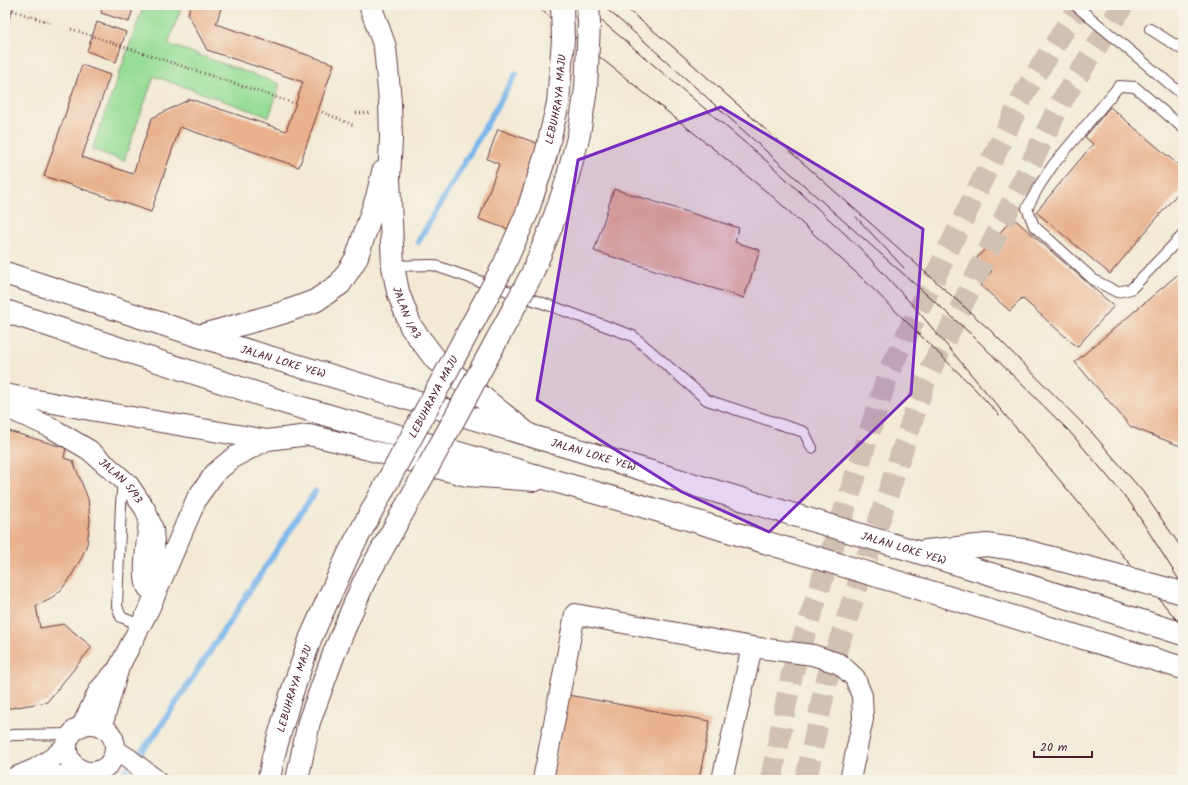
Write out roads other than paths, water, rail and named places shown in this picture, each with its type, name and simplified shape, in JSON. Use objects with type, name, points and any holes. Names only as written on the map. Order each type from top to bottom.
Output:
[{"type":"main road","name":"JALAN 1/93","points":[[370,5],[385,47],[390,101],[391,138],[389,179],[392,266],[398,292],[411,327],[436,360],[530,436]]},
{"type":"main road","name":"LEBUHRAYA MAJU","points":[[269,780],[273,757],[290,698],[317,623],[349,553],[504,266],[527,213],[546,154],[558,104],[563,38],[562,5]]},
{"type":"main road","points":[[297,780],[309,722],[335,651],[363,584],[449,429],[532,274],[551,227],[565,187],[579,134],[586,89],[589,23],[588,5]]},
{"type":"main road","name":"JALAN 1/93","points":[[199,336],[282,313],[315,301],[340,284],[356,259],[377,197],[391,138]]},
{"type":"main road","name":"JALAN LOKE YEW","points":[[5,273],[199,336],[1004,578],[1183,634]]},
{"type":"main road","points":[[5,311],[288,404],[698,522],[1183,668]]},
{"type":"main road","points":[[915,552],[987,545],[1023,550],[1183,593]]},
{"type":"street","points":[[5,394],[267,440]]},
{"type":"street","name":"JALAN 5/93","points":[[5,407],[50,427],[89,450],[128,484],[145,509],[153,529],[155,557],[147,610]]},
{"type":"street","name":"JALAN 5/93","points":[[102,726],[119,667],[147,610],[197,498],[215,473],[234,458],[267,440],[309,436],[339,442],[467,476],[558,482]]},
{"type":"street","points":[[543,780],[574,614],[752,647],[814,655],[840,664],[855,678],[862,696],[863,719],[850,780]]},
{"type":"street","points":[[722,780],[752,647]]},
{"type":"street","name":"JALAN 5/93","points":[[9,780],[35,769],[54,757],[73,735],[99,690],[119,667]]},
{"type":"street","points":[[82,771],[75,767],[67,754],[73,735],[88,724],[102,726],[112,736],[122,765]]},
{"type":"street","points":[[43,780],[82,771],[96,772],[122,765],[156,780]]},
{"type":"lane","points":[[1075,5],[1183,95]]},
{"type":"lane","points":[[1150,29],[1183,50]]},
{"type":"lane","points":[[1183,128],[1135,87],[1119,86],[1053,165],[1027,208],[1034,226],[1094,280],[1117,292],[1131,289],[1183,235]]},
{"type":"lane","points":[[392,266],[432,265],[633,336],[706,400],[804,432],[812,448]]},
{"type":"lane","points":[[123,480],[117,606],[122,617],[147,610]]},
{"type":"lane","points":[[5,736],[73,735]]},
{"type":"waterway","points":[[418,242],[516,74]]},
{"type":"waterway","points":[[118,780],[154,736],[315,492]]},
{"type":"tunnel","points":[[771,780],[792,674],[889,371],[1027,88],[1080,5]]},
{"type":"tunnel","points":[[806,780],[826,682],[925,381],[1061,102],[1123,5]]},
{"type":"tram line","points":[[535,5],[772,196],[863,279],[974,388],[999,415]]},
{"type":"tram line","points":[[583,5],[770,164],[860,248],[918,311],[1183,629]]},
{"type":"tram line","points":[[602,5],[971,334],[1070,432],[1131,504],[1183,586]]},
{"type":"tram line","points":[[622,5],[672,46],[989,329],[1094,435],[1143,492],[1183,550]]},
{"type":"tram line","points":[[856,217],[904,268]]}]
